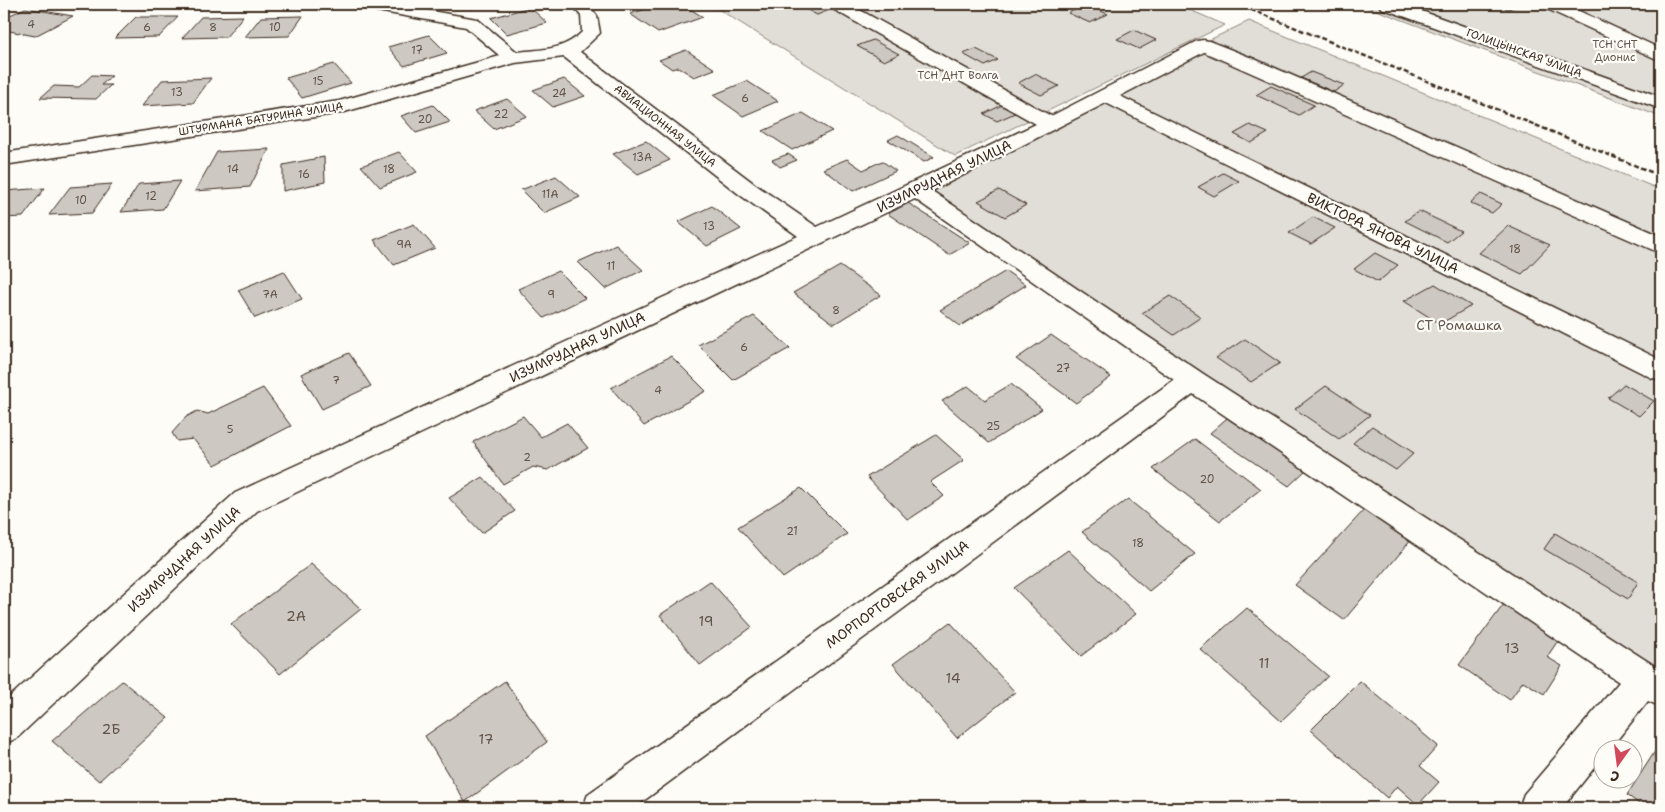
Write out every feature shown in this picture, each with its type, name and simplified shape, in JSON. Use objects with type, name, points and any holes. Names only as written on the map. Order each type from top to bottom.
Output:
[{"type":"street","points":[[366,4],[471,23],[513,58]]},
{"type":"street","points":[[568,51],[580,45],[591,33],[589,16],[580,4]]},
{"type":"street","points":[[837,4],[1051,124]]},
{"type":"street","name":"ГОЛИЦЫНСКАЯ УЛИЦА","points":[[1387,4],[1661,103]]},
{"type":"street","points":[[1553,5],[1661,56]]},
{"type":"street","name":"ИЗУМРУДНАЯ УЛИЦА","points":[[4,726],[246,502],[916,190],[1051,124],[1203,45],[1246,62],[1661,245]]},
{"type":"street","name":"ШТУРМАНА БАТУРИНА УЛИЦА","points":[[4,159],[341,107],[513,58],[568,51]]},
{"type":"street","name":"АВИАЦИОННАЯ УЛИЦА","points":[[568,51],[748,190],[814,236]]},
{"type":"street","name":"ВИКТОРА ЯНОВА УЛИЦА","points":[[1106,96],[1661,371]]},
{"type":"street","points":[[916,190],[1193,380],[1653,685],[1538,808]]},
{"type":"street","name":"МОРПОРТОВСКАЯ УЛИЦА","points":[[602,808],[1193,380]]},
{"type":"green space","name":"ТСН ДНТ Волга","points":[[710,4],[1176,4],[1225,25],[955,156]]},
{"type":"green space","name":"ТСН СНТ Дионис","points":[[1360,4],[1661,4],[1661,117]]},
{"type":"green space","name":"СТ Ромашка","points":[[1249,21],[1661,190],[1661,704],[1173,375],[904,186]]},
{"type":"building","points":[[661,4],[682,4],[703,17],[658,33],[630,14]]},
{"type":"building","points":[[796,4],[822,4],[832,9],[817,15]]},
{"type":"building","points":[[1496,4],[1522,4],[1508,9]]},
{"type":"building","points":[[1565,4],[1594,4],[1577,9]]},
{"type":"building","points":[[1086,5],[1108,14],[1090,23],[1068,13]]},
{"type":"building","points":[[530,7],[547,23],[507,34],[491,18]]},
{"type":"building","points":[[25,8],[73,16],[35,36],[4,30],[4,18]]},
{"type":"building","points":[[243,16],[226,37],[182,38],[201,17]]},
{"type":"building","points":[[303,16],[289,36],[245,37],[261,17]]},
{"type":"building","points":[[136,17],[178,17],[159,37],[115,38]]},
{"type":"building","points":[[1134,30],[1156,40],[1139,49],[1117,39]]},
{"type":"building","points":[[429,35],[447,53],[404,66],[388,47]]},
{"type":"building","points":[[873,40],[899,54],[884,61],[857,46]]},
{"type":"building","points":[[976,49],[998,60],[985,66],[963,54]]},
{"type":"building","points":[[686,50],[715,69],[694,77],[678,67],[672,69],[659,60]]},
{"type":"building","points":[[334,64],[351,83],[302,98],[286,78]]},
{"type":"building","points":[[1311,72],[1344,85],[1334,92],[1301,78]]},
{"type":"building","points":[[1035,74],[1059,86],[1041,95],[1018,83]]},
{"type":"building","points":[[92,75],[112,76],[101,85],[111,85],[96,99],[40,98],[54,86],[79,87]]},
{"type":"building","points":[[211,78],[193,103],[142,106],[162,80]]},
{"type":"building","points":[[564,79],[585,96],[553,107],[533,90]]},
{"type":"building","points":[[747,81],[778,101],[743,116],[713,95]]},
{"type":"building","points":[[1271,86],[1314,105],[1299,115],[1256,95]]},
{"type":"building","points":[[507,99],[527,116],[494,129],[474,111]]},
{"type":"building","points":[[433,105],[450,122],[416,133],[401,116]]},
{"type":"building","points":[[1002,105],[1015,113],[997,121],[984,114]]},
{"type":"building","points":[[803,113],[832,131],[792,150],[763,131]]},
{"type":"building","points":[[1250,125],[1268,133],[1251,143],[1234,134]]},
{"type":"building","points":[[898,135],[934,157],[924,162],[888,140]]},
{"type":"building","points":[[646,141],[670,160],[638,174],[613,154]]},
{"type":"building","points":[[269,149],[250,187],[195,191],[217,152]]},
{"type":"building","points":[[399,152],[417,172],[380,187],[361,166]]},
{"type":"building","points":[[788,154],[797,160],[780,167],[772,160]]},
{"type":"building","points":[[324,157],[325,182],[283,191],[283,165]]},
{"type":"building","points":[[847,159],[863,170],[882,161],[896,171],[853,191],[823,169]]},
{"type":"building","points":[[1223,173],[1239,181],[1214,196],[1198,187]]},
{"type":"building","points":[[556,176],[580,197],[544,213],[521,190]]},
{"type":"building","points":[[180,181],[163,209],[121,212],[139,184]]},
{"type":"building","points":[[112,184],[92,213],[49,215],[70,187]]},
{"type":"building","points":[[45,188],[23,217],[4,218],[4,191]]},
{"type":"building","points":[[999,190],[1026,205],[1005,217],[978,201]]},
{"type":"building","points":[[1481,194],[1502,204],[1492,213],[1470,203]]},
{"type":"building","points":[[908,203],[970,243],[949,255],[888,214]]},
{"type":"building","points":[[712,206],[741,229],[707,246],[678,222]]},
{"type":"building","points":[[1419,211],[1461,231],[1447,242],[1405,221]]},
{"type":"building","points":[[1313,217],[1335,228],[1311,244],[1289,233]]},
{"type":"building","points":[[414,224],[435,248],[394,265],[374,240]]},
{"type":"building","points":[[1508,226],[1550,245],[1522,274],[1479,253]]},
{"type":"building","points":[[616,245],[643,270],[605,289],[578,262]]},
{"type":"building","points":[[1375,253],[1398,265],[1378,282],[1354,269]]},
{"type":"building","points":[[840,266],[881,295],[834,324],[793,293]]},
{"type":"building","points":[[284,271],[302,299],[255,318],[238,290]]},
{"type":"building","points":[[558,271],[585,298],[544,318],[518,289]]},
{"type":"building","points":[[1006,271],[1026,285],[960,326],[940,310]]},
{"type":"building","points":[[1435,284],[1471,306],[1440,324],[1404,301]]},
{"type":"building","points":[[1170,296],[1201,317],[1174,335],[1142,313]]},
{"type":"building","points":[[754,316],[790,348],[733,380],[698,345]]},
{"type":"building","points":[[1051,335],[1111,377],[1076,403],[1016,359]]},
{"type":"building","points":[[1245,339],[1280,363],[1251,382],[1216,358]]},
{"type":"building","points":[[349,353],[371,386],[322,409],[301,374]]},
{"type":"building","points":[[671,356],[706,391],[644,426],[611,388]]},
{"type":"building","points":[[1011,384],[1042,409],[989,443],[942,401],[968,386],[985,400]]},
{"type":"building","points":[[1624,384],[1654,401],[1639,416],[1608,398]]},
{"type":"building","points":[[1326,386],[1370,415],[1339,439],[1295,409]]},
{"type":"building","points":[[263,388],[291,426],[215,465],[193,439],[177,441],[172,433],[186,417],[197,411],[208,414]]},
{"type":"building","points":[[523,416],[541,437],[567,423],[588,448],[548,470],[533,467],[503,484],[473,442]]},
{"type":"building","points":[[1227,418],[1306,470],[1289,486],[1210,433]]},
{"type":"building","points":[[1372,426],[1414,453],[1396,470],[1353,443]]},
{"type":"building","points":[[936,435],[964,460],[930,482],[944,496],[908,520],[867,477]]},
{"type":"building","points":[[1195,439],[1261,489],[1220,521],[1153,469]]},
{"type":"building","points":[[483,477],[515,511],[482,533],[449,498]]},
{"type":"building","points":[[801,488],[847,534],[783,578],[738,527]]},
{"type":"building","points":[[1128,499],[1195,554],[1149,591],[1082,532]]},
{"type":"building","points":[[1365,509],[1412,539],[1344,620],[1295,585]]},
{"type":"building","points":[[1555,533],[1638,582],[1628,599],[1544,549]]},
{"type":"building","points":[[1068,550],[1136,614],[1081,656],[1014,588]]},
{"type":"building","points":[[311,564],[361,609],[280,674],[231,624]]},
{"type":"building","points":[[710,581],[752,627],[700,665],[660,615]]},
{"type":"building","points":[[1504,604],[1559,639],[1547,657],[1562,666],[1544,694],[1523,681],[1510,700],[1459,665]]},
{"type":"building","points":[[1247,608],[1328,676],[1281,721],[1200,649]]},
{"type":"building","points":[[950,622],[1015,692],[957,738],[893,664]]},
{"type":"building","points":[[122,681],[168,718],[99,781],[52,741]]},
{"type":"building","points":[[505,681],[547,742],[465,802],[425,736]]},
{"type":"building","points":[[1360,681],[1438,746],[1420,766],[1439,782],[1418,805],[1397,786],[1387,798],[1311,730]]},
{"type":"building","points":[[1661,742],[1661,808],[1645,808],[1627,795],[1630,790],[1642,790],[1642,772]]},
{"type":"railway","points":[[1237,4],[1661,176]]}]
